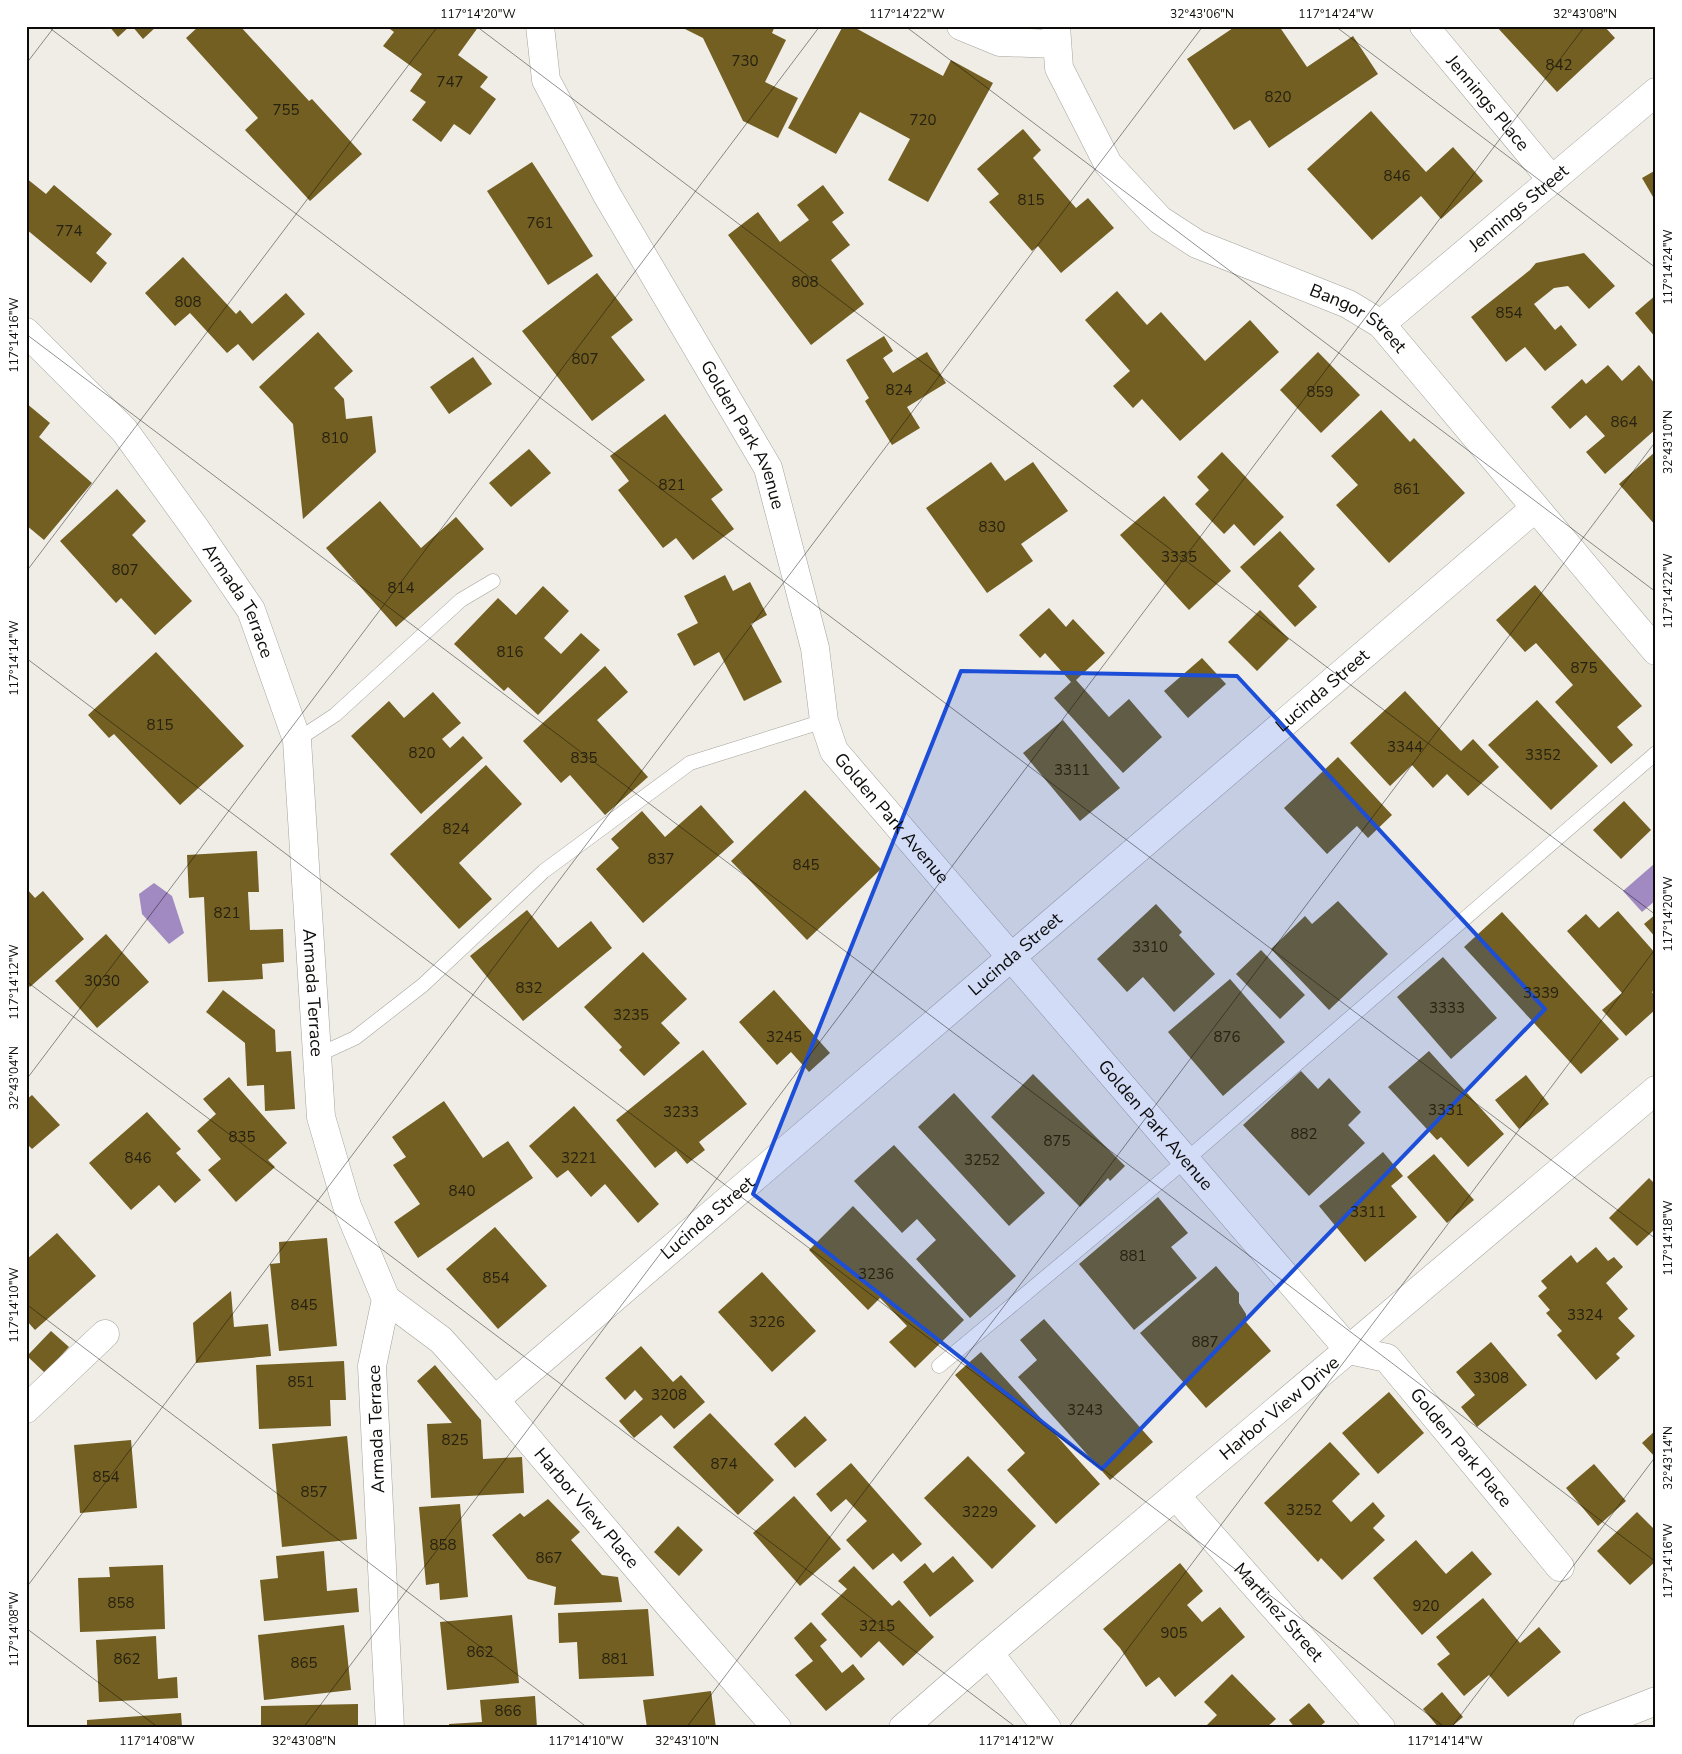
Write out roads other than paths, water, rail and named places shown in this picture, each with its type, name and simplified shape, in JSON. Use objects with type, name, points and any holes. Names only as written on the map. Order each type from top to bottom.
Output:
[{"type":"street","name":"Golden Park Avenue","points":[[540,26],[546,80],[606,195],[768,468],[815,648],[824,721],[834,752],[1349,1350]]},
{"type":"street","points":[[961,26],[1000,42],[1056,35]]},
{"type":"street","name":"Jennings Place","points":[[1424,26],[1552,180]]},
{"type":"street","name":"Bangor Street","points":[[1056,35],[1059,68],[1108,164],[1160,220],[1197,244],[1348,304],[1381,324],[1656,651]]},
{"type":"street","name":"Jennings Street","points":[[1381,324],[1656,92]]},
{"type":"street","name":"Armada Terrace","points":[[26,332],[124,430],[195,528],[251,610],[297,740],[321,1117],[347,1206],[386,1299],[372,1366],[390,1728]]},
{"type":"street","name":"Lucinda Street","points":[[494,1400],[1535,508]]},
{"type":"street","name":"Harbor View Drive","points":[[902,1728],[988,1653],[1656,1090]]},
{"type":"street","name":"Harbor View Place","points":[[386,1299],[440,1340],[777,1728]]},
{"type":"street","points":[[26,1409],[105,1334]]},
{"type":"street","name":"Golden Park Place","points":[[1349,1350],[1387,1358],[1560,1567]]},
{"type":"street","name":"Martinez Street","points":[[1176,1496],[1381,1728]]},
{"type":"street","points":[[988,1653],[1047,1728]]},
{"type":"street","points":[[1587,1728],[1656,1701]]},
{"type":"lane","points":[[297,740],[335,715],[461,600],[493,581]]},
{"type":"lane","points":[[318,1055],[355,1038],[423,986],[544,871],[690,764],[824,721]]},
{"type":"lane","points":[[939,1366],[1186,1160],[1656,753]]}]
